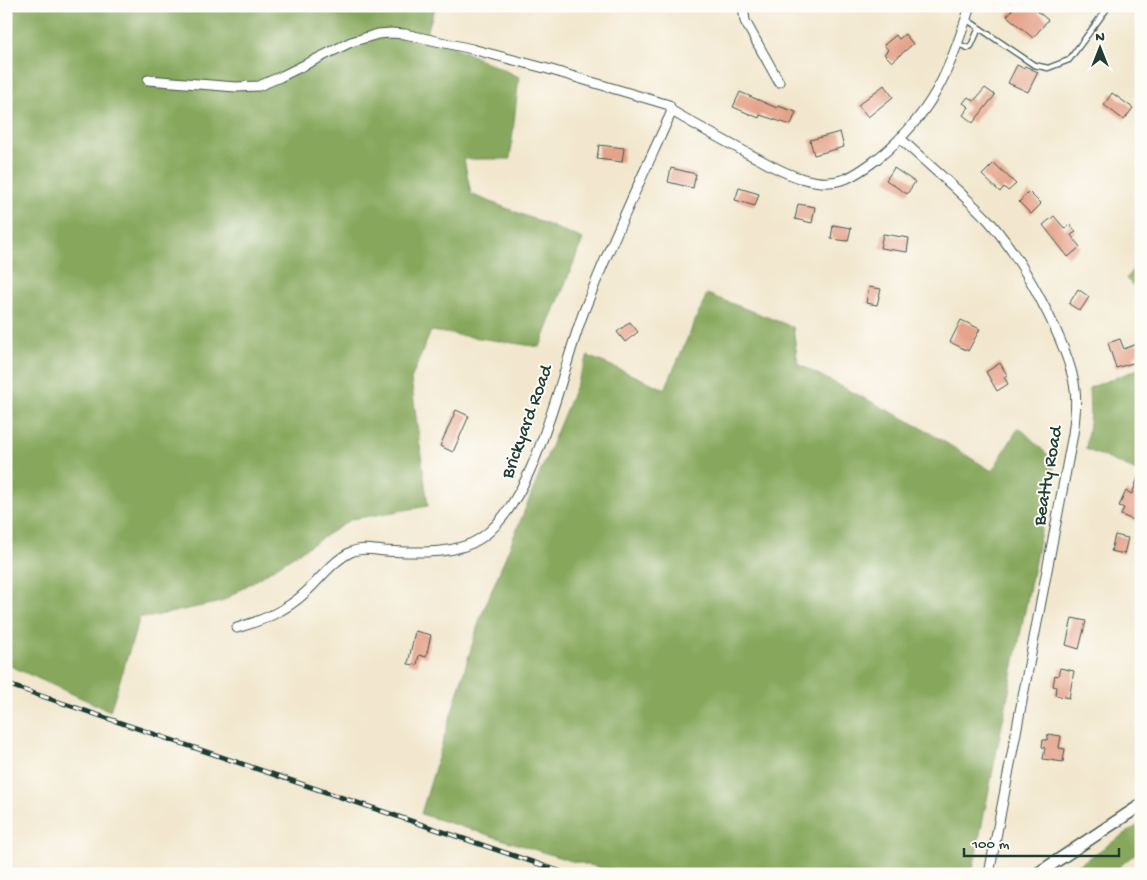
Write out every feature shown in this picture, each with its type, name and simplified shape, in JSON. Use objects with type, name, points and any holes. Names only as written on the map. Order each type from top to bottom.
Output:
[{"type":"street","points":[[743,6],[745,21],[779,82]]},
{"type":"street","points":[[148,80],[236,87],[259,86],[351,42],[378,34],[405,34],[548,68],[669,105],[672,111],[726,142],[779,169],[810,180],[827,182],[849,179],[900,138],[917,121],[937,92],[958,44],[970,6]]},
{"type":"street","name":"Brickyard Road","points":[[237,628],[277,614],[305,594],[336,563],[351,552],[364,549],[426,552],[464,546],[480,539],[497,524],[520,491],[534,462],[587,305],[672,111]]},
{"type":"street","name":"Beatty Road","points":[[900,138],[963,195],[999,234],[1029,280],[1055,329],[1070,367],[1075,388],[1075,418],[1070,452],[989,874]]},
{"type":"street","points":[[1037,874],[1141,805]]},
{"type":"lane","points":[[966,19],[1034,65],[1048,68],[1069,60],[1109,6]]},
{"type":"lane","points":[[958,44],[968,48],[971,46],[979,28]]},
{"type":"green space","points":[[6,6],[436,6],[426,34],[519,77],[510,159],[464,159],[471,194],[583,239],[540,347],[431,331],[411,379],[428,506],[352,519],[221,602],[150,617],[140,617],[110,711],[6,664]]},
{"type":"green space","points":[[1141,258],[1141,293],[1126,279]]},
{"type":"green space","points":[[707,294],[793,327],[798,364],[920,427],[992,471],[1019,427],[1055,462],[972,874],[627,874],[568,860],[421,814],[480,619],[588,356],[665,389]]},
{"type":"green space","points":[[1141,368],[1141,473],[1086,449],[1090,414],[1089,388]]},
{"type":"green space","points":[[1141,823],[1141,849],[1110,874],[1065,874]]},
{"type":"building","points":[[1015,6],[1031,6],[1048,20],[1033,38],[1007,16]]},
{"type":"building","points":[[905,34],[913,44],[892,62],[884,54],[888,50],[884,45],[896,35],[899,39]]},
{"type":"building","points":[[1017,65],[1023,68],[1025,66],[1038,72],[1028,92],[1008,83]]},
{"type":"building","points":[[884,85],[893,97],[868,117],[858,105]]},
{"type":"building","points":[[985,88],[995,95],[973,123],[963,115],[969,107],[963,103],[968,97],[974,101]]},
{"type":"building","points":[[740,92],[777,108],[778,106],[796,112],[791,125],[760,115],[759,118],[733,107]]},
{"type":"building","points":[[1112,93],[1133,108],[1124,120],[1104,105]]},
{"type":"building","points":[[840,132],[844,147],[814,155],[810,140]]},
{"type":"building","points":[[599,145],[624,148],[622,162],[597,159]]},
{"type":"building","points":[[994,163],[1016,184],[1008,191],[1004,187],[1000,192],[982,175]]},
{"type":"building","points":[[671,168],[696,174],[693,188],[668,182]]},
{"type":"building","points":[[894,168],[915,182],[907,194],[886,180]]},
{"type":"building","points":[[739,188],[759,194],[755,206],[735,200]]},
{"type":"building","points":[[1029,192],[1041,204],[1031,214],[1019,202]]},
{"type":"building","points":[[798,204],[815,207],[812,223],[795,219]]},
{"type":"building","points":[[1054,216],[1065,229],[1070,224],[1076,232],[1071,235],[1080,247],[1068,257],[1043,225]]},
{"type":"building","points":[[833,225],[851,228],[848,241],[831,239]]},
{"type":"building","points":[[883,234],[909,238],[907,252],[880,248]]},
{"type":"building","points":[[869,287],[881,289],[877,305],[866,303]]},
{"type":"building","points":[[1078,289],[1089,297],[1080,311],[1069,304]]},
{"type":"building","points":[[961,320],[980,329],[968,351],[950,342]]},
{"type":"building","points":[[630,322],[638,332],[625,342],[617,332]]},
{"type":"building","points":[[1120,339],[1124,349],[1139,343],[1141,354],[1134,356],[1136,362],[1116,368],[1108,343]]},
{"type":"building","points":[[1000,363],[1007,375],[1004,377],[1008,384],[997,391],[986,372]]},
{"type":"building","points":[[456,410],[469,416],[453,452],[440,446]]},
{"type":"building","points":[[1140,472],[1141,509],[1136,521],[1121,515],[1124,508],[1119,506],[1126,491],[1132,494]]},
{"type":"building","points":[[1115,535],[1128,538],[1124,554],[1111,551]]},
{"type":"building","points":[[1072,618],[1086,621],[1079,649],[1066,645]]},
{"type":"building","points":[[415,631],[431,635],[426,657],[419,655],[417,665],[408,664]]},
{"type":"building","points":[[1060,668],[1074,671],[1069,698],[1055,695],[1056,687],[1053,686],[1055,675],[1058,676]]},
{"type":"building","points":[[1048,734],[1061,736],[1059,748],[1065,749],[1063,762],[1043,759],[1045,748],[1042,747],[1043,740],[1047,740]]},
{"type":"railway","points":[[6,684],[568,874]]}]
